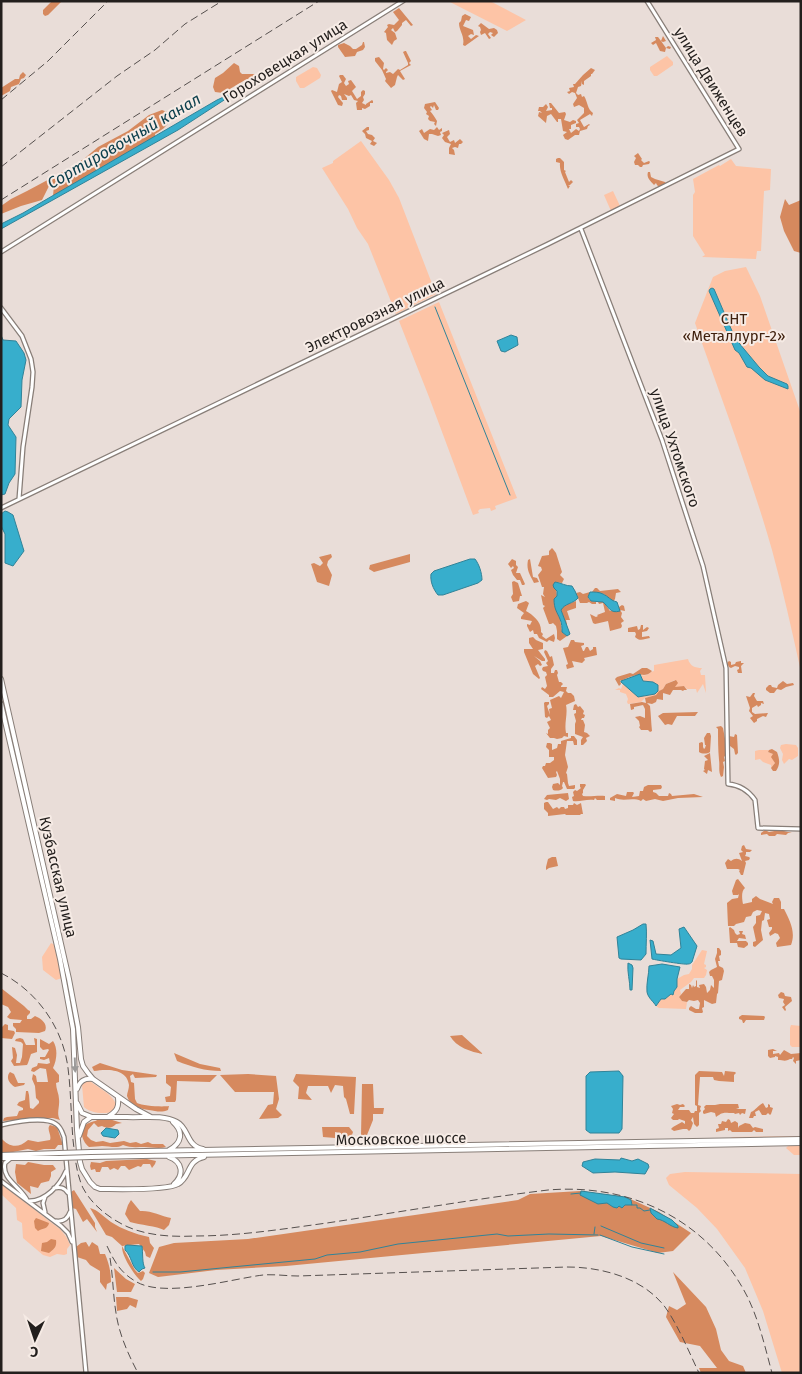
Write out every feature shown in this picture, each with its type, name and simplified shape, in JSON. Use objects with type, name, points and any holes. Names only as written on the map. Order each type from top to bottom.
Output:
[{"type":"main road","name":"Кузбасская улица","points":[[1,679],[69,978],[78,1027],[81,1059],[83,1066],[93,1079]]},
{"type":"main road","name":"Кузбасская улица","points":[[1,704],[63,976],[73,1029],[76,1092]]},
{"type":"main road","points":[[151,1117],[118,1098],[93,1079],[87,1078],[81,1081],[76,1092],[78,1140],[82,1169],[95,1187],[114,1189],[163,1188],[171,1186],[181,1182],[196,1160],[218,1152]]},
{"type":"main road","points":[[106,1117],[116,1110],[119,1103],[118,1098]]},
{"type":"main road","points":[[76,1101],[82,1113],[92,1117],[151,1117],[172,1120],[180,1124],[189,1140],[196,1147],[218,1152]]},
{"type":"main road","points":[[78,1140],[84,1122],[92,1117]]},
{"type":"main road","points":[[159,1153],[170,1150],[179,1142],[179,1129],[172,1120]]},
{"type":"main road","name":"Московское шоссе","points":[[1,1157],[801,1141]]},
{"type":"main road","points":[[159,1153],[173,1158],[179,1164],[180,1176],[176,1183],[171,1186]]},
{"type":"main road","name":"Московское шоссе","points":[[1,1157],[59,1155]]},
{"type":"street","name":"Гороховецкая улица","points":[[1,252],[403,1]]},
{"type":"street","name":"улица Движенцев","points":[[647,1],[740,149]]},
{"type":"street","name":"Электровозная улица","points":[[1,508],[581,228],[740,149]]},
{"type":"street","name":"улица Ухтомского","points":[[581,228],[662,440],[703,566],[725,659],[728,784],[737,785],[753,796],[758,828],[801,829]]},
{"type":"street","points":[[1,308],[22,336],[31,359],[33,372],[23,447],[19,499]]},
{"type":"street","points":[[1,1125],[30,1121],[48,1121],[61,1128],[64,1137],[86,1373]]},
{"type":"street","points":[[11,1158],[5,1163],[5,1172],[28,1200]]},
{"type":"street","points":[[28,1200],[38,1200],[46,1196],[61,1180],[67,1169]]},
{"type":"street","points":[[1,1181],[66,1230],[74,1247]]},
{"type":"street","points":[[54,1188],[65,1189],[69,1195]]},
{"type":"street","points":[[46,1196],[43,1207],[46,1214]]},
{"type":"street","points":[[53,1220],[65,1220],[69,1216],[71,1209]]},
{"type":"green space","points":[[448,1],[490,1],[526,20],[507,31]]},
{"type":"green space","points":[[667,56],[673,62],[673,65],[657,76],[654,76],[650,67]]},
{"type":"green space","points":[[313,67],[317,68],[321,75],[320,78],[304,88],[300,88],[296,77]]},
{"type":"green space","points":[[361,141],[389,180],[399,198],[436,294],[396,314],[368,244],[322,168],[333,163],[333,161]]},
{"type":"green space","points":[[731,159],[736,166],[771,169],[770,190],[764,191],[761,251],[757,251],[756,259],[702,257],[705,255],[693,236],[693,195],[695,192],[693,179]]},
{"type":"green space","points":[[613,191],[620,206],[611,211],[604,195]]},
{"type":"green space","name":"СНТ «Металлург-2»","points":[[746,267],[760,296],[801,414],[801,672],[772,550],[745,464],[695,323],[713,277],[725,271]]},
{"type":"green space","points":[[439,302],[517,498],[495,506],[496,509],[491,511],[490,508],[480,509],[479,513],[473,515],[399,321]]},
{"type":"green space","points":[[688,659],[693,666],[702,668],[700,671],[701,675],[705,675],[706,693],[703,684],[697,693],[696,689],[687,689],[684,686],[675,688],[675,680],[666,684],[656,695],[645,698],[641,702],[628,704],[626,694],[620,692],[620,690],[615,690],[621,689],[623,684],[634,694],[653,682],[643,681],[641,675],[647,675],[654,671],[654,665]]},
{"type":"green space","points":[[781,745],[796,745],[798,756],[792,760],[789,759],[784,764],[780,748]]},
{"type":"green space","points":[[769,750],[768,752],[773,754],[775,763],[771,768],[771,765],[760,759],[755,760],[755,751]]},
{"type":"green space","points":[[51,943],[55,945],[62,978],[56,980],[43,970],[42,957]]},
{"type":"green space","points":[[702,950],[707,951],[704,964],[706,967],[704,968],[707,970],[706,975],[704,978],[694,978],[680,990],[681,994],[679,997],[682,1001],[687,1002],[686,1009],[659,1008],[656,1006],[661,998],[671,994],[677,987],[677,979],[689,974],[692,965]]},
{"type":"green space","points":[[791,1025],[801,1026],[801,1047],[792,1047],[790,1045]]},
{"type":"green space","points":[[90,1081],[113,1099],[116,1104],[112,1111],[101,1113],[84,1107],[82,1085]]},
{"type":"green space","points":[[801,1136],[801,1138],[733,1139],[731,1137]]},
{"type":"green space","points":[[788,1146],[801,1146],[801,1155],[794,1155],[786,1148]]},
{"type":"green space","points":[[685,1172],[801,1174],[801,1373],[782,1373],[763,1311],[745,1268],[717,1229],[697,1208],[669,1185],[666,1178],[670,1174]]},
{"type":"green space","points":[[1,1184],[61,1230],[70,1245],[67,1249],[67,1254],[57,1254],[50,1257],[43,1255],[23,1238],[22,1223],[17,1220],[16,1208],[1,1194]]},
{"type":"shaded area","points":[[52,1],[64,1],[45,16],[43,10]]},
{"type":"shaded area","points":[[399,8],[413,25],[411,26],[406,20],[397,31],[395,32],[393,28],[391,30],[395,33],[397,39],[392,45],[387,40],[386,33],[384,32],[388,27],[387,25],[394,25],[399,20],[393,12]]},
{"type":"shaded area","points":[[465,14],[471,17],[469,21],[466,20],[463,26],[473,30],[474,35],[468,36],[471,39],[476,35],[479,36],[465,46],[463,45],[459,23]]},
{"type":"shaded area","points":[[481,23],[489,29],[494,28],[498,33],[494,37],[491,35],[493,33],[490,32],[488,34],[491,38],[489,39],[485,33],[481,35],[480,27],[478,26]]},
{"type":"shaded area","points":[[655,37],[658,37],[666,48],[665,52],[660,51],[656,43],[653,45],[651,43],[656,40]]},
{"type":"shaded area","points":[[363,42],[365,47],[357,52],[355,56],[345,57],[338,47],[338,45],[344,43],[356,49]]},
{"type":"shaded area","points":[[406,51],[411,65],[400,71],[405,79],[403,80],[398,75],[395,85],[391,88],[385,81],[386,79],[375,58],[379,57],[384,63],[383,69],[386,68],[388,70],[386,73],[390,72],[393,74],[398,69],[400,70],[408,65],[403,52]]},
{"type":"shaded area","points":[[234,63],[239,66],[242,74],[257,74],[257,76],[245,80],[223,93],[215,92],[213,87],[215,78]]},
{"type":"shaded area","points":[[591,68],[595,70],[584,81],[584,85],[582,81],[576,93],[578,95],[581,94],[582,97],[584,96],[593,113],[592,116],[590,114],[580,120],[584,127],[590,125],[587,129],[580,131],[579,135],[575,135],[568,140],[565,139],[563,135],[567,132],[563,131],[561,119],[558,119],[557,122],[551,114],[547,116],[546,123],[538,116],[539,112],[542,113],[538,111],[539,107],[543,107],[546,104],[548,107],[546,111],[552,110],[549,103],[551,103],[559,113],[565,112],[564,120],[576,121],[576,123],[571,125],[571,129],[569,129],[571,133],[576,129],[579,131],[580,129],[576,127],[576,124],[579,123],[577,120],[584,113],[584,108],[579,105],[574,107],[573,104],[577,98],[575,93],[569,94],[567,92]]},
{"type":"shaded area","points":[[23,72],[26,75],[19,84],[11,87],[10,91],[1,96],[1,88],[15,79],[19,79]]},
{"type":"shaded area","points":[[340,75],[343,75],[346,79],[344,83],[346,86],[349,84],[348,81],[351,80],[356,87],[352,91],[357,99],[361,96],[363,90],[365,94],[362,103],[366,105],[372,100],[373,103],[370,103],[370,106],[365,109],[357,110],[356,103],[358,101],[354,100],[351,95],[344,94],[347,100],[342,100],[339,95],[338,97],[343,103],[342,106],[338,105],[331,91],[337,92],[339,84],[342,82]]},
{"type":"shaded area","points":[[435,102],[439,108],[438,110],[436,110],[434,105],[433,108],[430,107],[432,110],[430,111],[437,121],[436,126],[435,122],[428,119],[429,116],[424,108],[425,104]]},
{"type":"shaded area","points":[[162,110],[170,113],[169,120],[164,128],[155,134],[155,137],[53,196],[54,185],[52,184],[42,200],[1,214],[1,206],[11,199],[70,168],[98,147],[128,131],[149,115]]},
{"type":"shaded area","points":[[369,127],[369,130],[366,131],[375,138],[373,141],[377,143],[374,146],[370,144],[372,141],[366,138],[362,131]]},
{"type":"shaded area","points":[[437,127],[439,130],[442,128],[441,135],[429,134],[428,141],[424,139],[419,131],[422,129],[424,133]]},
{"type":"shaded area","points":[[449,130],[450,134],[447,137],[450,142],[454,140],[455,143],[460,139],[463,142],[459,144],[458,148],[452,148],[455,155],[449,154],[451,144],[445,142],[442,138],[444,135],[442,133]]},
{"type":"shaded area","points":[[638,153],[644,163],[649,161],[649,164],[642,167],[635,165],[636,158],[634,156]]},
{"type":"shaded area","points":[[558,158],[564,162],[564,170],[569,182],[571,180],[573,182],[568,185],[570,186],[568,189],[561,173],[560,163],[556,162]]},
{"type":"shaded area","points":[[648,172],[650,172],[651,177],[665,182],[667,186],[659,187],[656,183],[654,185],[648,178]]},
{"type":"shaded area","points":[[785,199],[789,205],[801,200],[801,253],[794,251],[784,231],[780,217]]},
{"type":"shaded area","points":[[552,548],[556,553],[562,572],[560,575],[564,579],[562,583],[555,582],[562,632],[567,636],[560,641],[557,639],[556,626],[553,623],[549,624],[543,608],[545,606],[543,605],[541,595],[545,597],[543,594],[544,587],[542,587],[538,575],[542,570],[538,566],[542,556],[549,555],[549,551]]},
{"type":"shaded area","points":[[331,554],[332,557],[327,565],[332,575],[329,586],[317,582],[311,564],[314,563],[320,566],[323,563],[319,557]]},
{"type":"shaded area","points":[[410,554],[410,562],[374,572],[369,569],[370,565]]},
{"type":"shaded area","points":[[512,559],[516,561],[518,567],[516,573],[520,573],[524,585],[513,575],[511,570],[514,568],[513,566],[511,568],[508,564]]},
{"type":"shaded area","points":[[530,559],[533,577],[537,578],[539,582],[534,583],[529,572],[528,560]]},
{"type":"shaded area","points":[[512,582],[518,583],[522,596],[520,596],[519,601],[513,602],[511,597],[513,594]]},
{"type":"shaded area","points":[[595,588],[600,591],[618,589],[621,592],[616,593],[613,602],[604,594],[592,592]]},
{"type":"shaded area","points":[[580,592],[583,594],[590,592],[588,598],[596,602],[596,604],[589,602],[580,603],[576,593]]},
{"type":"shaded area","points":[[526,601],[529,603],[526,611],[539,622],[542,636],[546,639],[554,634],[554,642],[549,640],[547,642],[539,638],[537,634],[534,634],[533,630],[530,632],[527,624],[530,625],[532,621],[521,619],[524,613],[517,608],[518,604]]},
{"type":"shaded area","points":[[576,601],[576,608],[567,611],[570,620],[566,620],[566,624],[561,610],[563,606]]},
{"type":"shaded area","points":[[603,601],[610,611],[619,611],[619,607],[624,606],[625,611],[620,610],[624,621],[621,623],[621,628],[610,631],[608,621],[593,623],[590,614],[596,617],[605,612],[603,603],[599,604],[598,602]]},
{"type":"shaded area","points":[[643,625],[643,630],[647,627],[649,628],[647,631],[642,632],[642,637],[649,636],[650,638],[642,640],[635,637],[635,632],[628,632],[628,628],[637,626],[638,630]]},
{"type":"shaded area","points":[[533,637],[543,643],[543,649],[538,650],[545,661],[534,656],[542,665],[538,664],[535,666],[539,679],[533,674],[524,652],[524,649],[533,649],[529,643],[529,638]]},
{"type":"shaded area","points":[[571,640],[584,643],[581,646],[583,651],[586,647],[590,651],[593,647],[596,647],[597,655],[584,658],[585,660],[582,663],[572,661],[574,667],[567,669],[566,665],[568,664],[563,648],[568,647]]},
{"type":"shaded area","points":[[545,650],[550,657],[552,656],[554,665],[551,673],[557,670],[559,682],[563,684],[561,687],[567,687],[566,691],[574,696],[575,701],[566,705],[566,733],[568,733],[568,737],[550,738],[546,733],[548,734],[550,728],[547,722],[551,720],[549,716],[545,717],[544,703],[549,702],[547,706],[550,715],[549,709],[552,708],[550,700],[559,696],[561,698],[564,692],[560,691],[553,697],[549,697],[541,689],[542,687],[545,689],[547,686],[545,677],[547,675],[542,669],[548,666]]},
{"type":"shaded area","points":[[729,661],[731,665],[741,661],[741,663],[744,663],[741,666],[742,673],[738,673],[739,667],[729,667],[727,663]]},
{"type":"shaded area","points":[[642,668],[652,671],[646,675],[637,675],[620,680],[621,684],[619,686],[615,679],[617,677],[630,673],[633,674]]},
{"type":"shaded area","points":[[676,680],[678,683],[675,687],[684,686],[687,690],[673,690],[670,695],[663,693],[663,700],[657,699],[652,704],[647,703],[650,706],[652,731],[641,730],[639,721],[635,717],[645,718],[645,709],[643,705],[634,707],[631,710],[630,704],[646,703],[645,698],[656,695],[666,684]]},
{"type":"shaded area","points":[[783,681],[787,684],[793,683],[794,685],[781,690],[777,689],[774,693],[766,690],[769,685],[777,688]]},
{"type":"shaded area","points":[[755,693],[754,696],[757,701],[763,701],[764,704],[761,703],[758,707],[757,705],[752,708],[752,712],[755,714],[768,713],[766,717],[763,716],[757,719],[754,723],[750,718],[753,716],[749,711],[750,708],[746,696],[750,697]]},
{"type":"shaded area","points":[[576,704],[584,711],[584,718],[581,720],[583,720],[585,725],[584,732],[590,736],[586,738],[587,741],[583,745],[581,745],[581,740],[583,737],[575,734],[576,721],[574,714],[576,710],[573,710]]},
{"type":"shaded area","points":[[698,712],[695,716],[677,716],[672,725],[665,725],[658,716],[663,713]]},
{"type":"shaded area","points":[[721,726],[726,744],[723,776],[721,777],[719,771],[718,729],[716,727]]},
{"type":"shaded area","points":[[707,733],[710,733],[711,736],[710,752],[699,752],[699,743],[702,742],[705,748],[704,738]]},
{"type":"shaded area","points":[[735,734],[737,735],[738,753],[736,755],[734,749],[730,746],[729,740],[729,736],[734,737]]},
{"type":"shaded area","points":[[571,736],[574,736],[577,740],[577,745],[574,745],[573,741],[567,741],[565,755],[568,767],[566,773],[569,786],[575,785],[575,788],[567,789],[563,782],[562,789],[553,790],[553,784],[558,783],[560,785],[560,779],[557,771],[556,777],[548,778],[542,768],[546,763],[554,760],[554,757],[549,757],[549,750],[546,747],[547,743],[552,744],[552,750],[557,748],[558,744],[561,744],[561,741],[571,738]]},
{"type":"shaded area","points":[[772,749],[777,752],[779,758],[776,771],[773,771],[771,768],[775,763],[771,757],[773,754],[768,752]]},
{"type":"shaded area","points":[[710,753],[712,772],[708,770],[707,774],[703,771],[705,770],[705,761],[708,760],[704,756]]},
{"type":"shaded area","points":[[580,784],[586,785],[583,790],[583,796],[605,796],[605,800],[597,800],[595,798],[594,800],[573,801],[573,792],[581,788]]},
{"type":"shaded area","points":[[648,785],[661,785],[661,789],[653,790],[659,796],[668,796],[669,793],[672,796],[694,794],[703,797],[663,801],[655,799],[646,801],[643,799],[641,801],[635,799],[621,800],[615,798],[615,801],[610,800],[610,798],[617,794],[626,796],[627,792],[634,793],[632,797],[639,796],[640,791],[643,791],[644,787]]},
{"type":"shaded area","points":[[568,793],[569,799],[566,801],[560,798],[556,800],[544,799],[547,795]]},
{"type":"shaded area","points":[[546,802],[553,809],[564,807],[565,809],[568,808],[568,805],[581,803],[583,814],[548,816],[544,809],[544,803]]},
{"type":"shaded area","points":[[765,830],[769,832],[780,830],[792,833],[786,835],[777,834],[775,836],[761,835]]},
{"type":"shaded area","points":[[744,845],[746,849],[752,850],[746,852],[745,856],[750,858],[745,861],[743,875],[741,875],[738,869],[727,869],[725,863],[728,859],[731,861],[739,859],[742,861],[739,853],[743,852],[741,850]]},
{"type":"shaded area","points":[[556,857],[558,866],[546,870],[548,859]]},
{"type":"shaded area","points":[[738,879],[745,888],[742,893],[743,904],[752,902],[752,899],[756,896],[773,904],[774,898],[779,898],[781,909],[784,909],[792,927],[791,945],[777,947],[776,943],[780,938],[775,933],[770,936],[769,933],[772,927],[769,927],[767,920],[770,919],[769,914],[765,913],[761,930],[763,940],[755,947],[753,946],[753,942],[756,941],[753,927],[756,923],[756,916],[760,915],[762,911],[757,910],[751,916],[746,917],[744,922],[728,926],[727,903],[732,899],[738,898],[739,894],[733,895],[732,891]]},
{"type":"shaded area","points":[[730,927],[737,935],[740,934],[739,931],[743,931],[742,934],[745,935],[746,939],[739,938],[737,941],[746,941],[748,945],[744,948],[738,947],[737,943],[730,943]]},
{"type":"shaded area","points":[[717,948],[721,951],[720,961],[718,961],[719,966],[724,971],[722,980],[719,981],[716,1003],[712,1004],[704,1000],[703,1012],[695,1013],[689,1010],[689,1008],[691,1006],[699,1009],[700,1003],[698,1000],[689,1000],[687,1002],[682,1001],[679,997],[686,989],[689,989],[689,984],[692,988],[693,985],[694,987],[696,986],[696,980],[697,987],[700,988],[699,985],[704,984],[707,993],[711,985],[714,988],[714,980],[709,972],[717,967],[715,959]]},
{"type":"shaded area","points":[[1,988],[30,1011],[27,1019],[35,1016],[42,1020],[46,1026],[45,1031],[39,1033],[16,1032],[13,1023],[20,1023],[22,1020],[7,1017],[11,1012],[8,1007],[1,1004]]},
{"type":"shaded area","points":[[781,992],[785,996],[791,997],[792,1001],[785,1007],[785,1011],[782,1007],[785,1005],[784,999],[779,998],[778,995]]},
{"type":"shaded area","points":[[742,1015],[765,1017],[764,1020],[746,1020],[743,1023],[739,1019]]},
{"type":"shaded area","points":[[5,1024],[8,1025],[8,1030],[15,1033],[12,1039],[1,1038],[1,1028]]},
{"type":"shaded area","points":[[462,1035],[483,1054],[464,1048],[450,1036]]},
{"type":"shaded area","points":[[20,1038],[23,1039],[26,1045],[35,1045],[34,1038],[37,1039],[37,1052],[31,1054],[27,1065],[14,1066],[11,1061],[13,1058],[12,1047],[15,1048],[17,1055],[16,1063],[20,1063],[22,1057],[23,1044],[15,1041]]},
{"type":"shaded area","points":[[40,1039],[49,1044],[53,1041],[56,1047],[56,1058],[53,1068],[59,1075],[59,1082],[56,1083],[56,1087],[59,1097],[58,1115],[60,1120],[37,1118],[3,1121],[4,1118],[17,1116],[19,1111],[23,1110],[23,1108],[17,1105],[25,1100],[26,1091],[28,1091],[29,1095],[30,1108],[33,1109],[39,1103],[32,1079],[33,1074],[36,1076],[37,1082],[48,1082],[46,1069],[40,1068],[34,1072],[31,1071],[38,1063],[50,1063],[49,1058],[40,1059],[40,1057],[45,1057],[49,1050],[43,1050],[40,1047]]},
{"type":"shaded area","points":[[773,1049],[777,1051],[773,1051],[773,1054],[779,1053],[780,1055],[784,1050],[791,1054],[801,1053],[801,1060],[796,1061],[796,1064],[793,1061],[793,1057],[785,1061],[778,1060],[778,1057],[775,1056],[770,1058],[768,1050]]},
{"type":"shaded area","points":[[174,1053],[200,1064],[220,1068],[221,1071],[193,1067],[177,1061]]},
{"type":"shaded area","points":[[100,1063],[122,1070],[157,1075],[156,1077],[135,1078],[133,1074],[130,1076],[131,1082],[134,1083],[135,1099],[137,1103],[144,1105],[169,1106],[168,1110],[142,1109],[133,1105],[127,1096],[129,1085],[124,1075],[110,1070],[94,1071],[92,1067]]},
{"type":"shaded area","points":[[699,1071],[722,1072],[724,1076],[725,1071],[736,1073],[734,1075],[734,1082],[714,1080],[713,1077],[700,1077],[698,1105],[701,1106],[701,1111],[699,1113],[699,1125],[697,1127],[694,1124],[693,1117],[691,1120],[693,1123],[689,1131],[683,1129],[674,1131],[671,1129],[673,1127],[682,1122],[685,1124],[685,1121],[673,1120],[671,1118],[674,1114],[672,1113],[673,1109],[671,1106],[683,1104],[685,1106],[680,1107],[678,1110],[689,1110],[691,1113],[697,1111],[697,1106],[695,1105],[695,1075]]},
{"type":"shaded area","points":[[10,1072],[14,1074],[18,1083],[25,1083],[24,1085],[15,1087],[11,1084],[8,1079]]},
{"type":"shaded area","points":[[296,1074],[356,1077],[354,1114],[350,1114],[344,1097],[343,1086],[335,1085],[331,1093],[328,1086],[308,1086],[306,1093],[312,1100],[298,1099],[299,1087],[293,1081]]},
{"type":"shaded area","points":[[166,1075],[217,1075],[210,1082],[177,1081],[175,1102],[166,1102],[165,1097],[170,1096],[171,1087],[166,1083]]},
{"type":"shaded area","points":[[220,1075],[276,1076],[279,1099],[276,1109],[282,1115],[278,1118],[259,1119],[268,1105],[273,1104],[274,1092],[235,1092]]},
{"type":"shaded area","points":[[362,1084],[373,1084],[374,1108],[384,1108],[383,1114],[373,1114],[373,1120],[367,1135],[361,1136]]},
{"type":"shaded area","points":[[763,1103],[766,1108],[768,1104],[773,1108],[771,1114],[762,1115],[759,1110],[755,1112],[756,1116],[749,1118],[751,1112]]},
{"type":"shaded area","points":[[738,1104],[739,1108],[736,1109],[746,1109],[745,1114],[724,1113],[716,1117],[715,1113],[703,1113],[706,1105]]},
{"type":"shaded area","points":[[101,1118],[122,1123],[108,1128],[98,1127],[94,1123],[88,1130],[87,1136],[91,1140],[110,1143],[124,1141],[141,1144],[148,1142],[163,1144],[166,1147],[128,1147],[123,1145],[115,1147],[89,1147],[84,1142],[83,1128],[85,1125]]},
{"type":"shaded area","points":[[728,1119],[731,1123],[735,1121],[738,1123],[738,1128],[745,1123],[750,1124],[753,1128],[763,1129],[763,1132],[756,1132],[754,1130],[752,1132],[732,1132],[725,1128],[725,1130],[716,1132],[716,1129],[719,1128],[718,1124],[721,1124],[722,1121],[726,1122]]},
{"type":"shaded area","points":[[50,1125],[57,1127],[63,1145],[58,1145],[55,1149],[1,1152],[1,1138],[14,1146],[21,1145],[28,1140],[38,1142],[50,1140]]},
{"type":"shaded area","points":[[322,1127],[349,1127],[353,1132],[351,1138],[342,1137],[341,1133],[335,1132],[335,1138],[323,1137]]},
{"type":"shaded area","points":[[147,1159],[156,1161],[152,1168],[150,1164],[143,1164],[141,1167],[138,1166],[129,1170],[125,1166],[121,1166],[118,1170],[102,1167],[100,1172],[96,1172],[95,1169],[91,1170],[90,1166],[91,1162]]},
{"type":"shaded area","points":[[28,1162],[53,1165],[56,1169],[51,1172],[49,1181],[41,1183],[38,1188],[30,1186],[31,1194],[17,1183],[15,1172],[16,1164],[25,1165]]},
{"type":"shaded area","points":[[74,1190],[95,1223],[97,1232],[87,1219],[83,1222],[76,1209],[72,1208],[71,1192]]},
{"type":"shaded area","points":[[580,1191],[626,1197],[659,1212],[691,1233],[673,1251],[658,1253],[601,1236],[286,1266],[216,1270],[158,1277],[149,1273],[159,1247],[174,1243],[248,1239],[518,1200],[530,1194]]},
{"type":"shaded area","points":[[131,1200],[140,1211],[152,1212],[171,1218],[169,1225],[164,1230],[130,1222],[125,1214]]},
{"type":"shaded area","points":[[90,1208],[120,1227],[149,1237],[150,1243],[154,1248],[150,1258],[146,1256],[139,1244],[122,1246],[112,1237],[106,1235]]},
{"type":"shaded area","points":[[36,1218],[49,1223],[48,1226],[38,1231],[35,1228],[34,1221]]},
{"type":"shaded area","points":[[51,1239],[56,1240],[54,1249],[49,1253],[41,1251],[42,1243]]},
{"type":"shaded area","points":[[86,1242],[89,1247],[92,1242],[98,1246],[100,1254],[105,1254],[111,1278],[111,1282],[107,1284],[106,1290],[100,1282],[100,1271],[86,1260],[77,1257],[76,1247]]},
{"type":"shaded area","points":[[122,1246],[135,1270],[138,1273],[143,1271],[145,1273],[141,1281],[128,1265]]},
{"type":"shaded area","points":[[114,1268],[135,1284],[131,1292],[117,1292]]},
{"type":"shaded area","points":[[673,1272],[706,1307],[716,1329],[721,1350],[729,1361],[743,1366],[746,1373],[701,1373],[699,1368],[717,1368],[700,1346],[680,1342],[666,1317],[669,1306],[677,1310],[686,1304]]},
{"type":"shaded area","points":[[116,1297],[128,1297],[138,1300],[136,1308],[130,1305],[127,1309],[117,1311]]},
{"type":"water","points":[[263,79],[265,81],[238,91],[178,130],[1,229],[1,224],[217,100]]},
{"type":"water","points":[[712,288],[735,338],[768,376],[787,384],[788,389],[765,380],[751,368],[747,367],[739,353],[735,350],[709,291]]},
{"type":"water","points":[[1,335],[3,340],[16,341],[26,360],[22,380],[21,407],[9,419],[8,425],[16,437],[15,474],[5,494],[1,495]]},
{"type":"water","points":[[511,335],[517,337],[518,345],[505,352],[501,351],[497,341]]},
{"type":"water","points":[[5,511],[13,515],[24,551],[13,566],[5,563],[5,534],[1,526],[1,514]]},
{"type":"water","points":[[475,559],[479,566],[482,580],[443,595],[438,595],[432,585],[431,574],[434,571]]},
{"type":"water","points":[[555,582],[572,586],[578,598],[561,610],[570,634],[567,636],[562,632],[561,622],[556,610],[554,599],[557,596],[557,591],[553,585]]},
{"type":"water","points":[[590,592],[601,593],[617,602],[620,611],[612,611],[603,602],[591,601],[588,597]]},
{"type":"water","points":[[640,674],[643,681],[653,682],[658,685],[658,691],[655,694],[638,697],[621,682]]},
{"type":"water","points":[[646,924],[646,954],[641,960],[619,958],[617,937]]},
{"type":"water","points":[[684,927],[697,946],[692,962],[686,964],[652,959],[650,940],[653,941],[656,954],[671,955],[681,948],[679,929]]},
{"type":"water","points":[[628,963],[633,968],[632,990],[630,990]]},
{"type":"water","points":[[662,964],[680,967],[677,987],[673,995],[671,994],[665,999],[661,999],[656,1006],[647,992],[649,966]]},
{"type":"water","points":[[619,1071],[623,1076],[622,1129],[619,1133],[590,1133],[586,1130],[586,1076],[590,1072]]},
{"type":"water","points":[[106,1128],[118,1130],[119,1134],[115,1138],[103,1136],[101,1133]]},
{"type":"water","points":[[621,1158],[632,1161],[638,1159],[648,1164],[649,1167],[645,1174],[593,1173],[582,1166],[583,1162],[595,1159],[620,1160]]},
{"type":"water","points":[[581,1191],[625,1197],[631,1200],[632,1205],[625,1205],[622,1208],[619,1206],[617,1208],[607,1203],[598,1204],[580,1195]]},
{"type":"water","points":[[650,1208],[672,1220],[678,1228],[657,1219],[651,1213]]},
{"type":"water","points":[[127,1245],[142,1246],[145,1268],[139,1272],[134,1267],[125,1250]]},
{"type":"waterway","points":[[435,307],[510,495]]},
{"type":"waterway","points":[[571,1194],[581,1193]]},
{"type":"waterway","points":[[632,1205],[637,1205],[637,1208],[644,1211],[650,1210]]},
{"type":"waterway","points":[[601,1226],[641,1243],[664,1248]]},
{"type":"waterway","points":[[594,1234],[595,1227]]},
{"type":"waterway","points":[[153,1272],[180,1272],[315,1259],[327,1255],[360,1252],[398,1244],[497,1234],[508,1236],[549,1234],[598,1235]]},
{"type":"waterway","points":[[600,1235],[632,1247],[664,1254]]},
{"type":"railway","points":[[1,100],[48,61],[108,1]]},
{"type":"railway","points":[[1,167],[117,76],[155,50],[185,24],[222,1]]},
{"type":"railway","points":[[1,200],[319,1]]},
{"type":"railway","points":[[1,973],[37,1000],[54,1025],[65,1053],[68,1068],[73,1140],[76,1164],[83,1188],[96,1206],[121,1224],[136,1230],[161,1235],[228,1235],[327,1223],[548,1190],[579,1189],[609,1193],[637,1200],[664,1212],[689,1227],[711,1246],[731,1269],[747,1296],[758,1324],[772,1373]]},
{"type":"railway","points":[[107,1246],[118,1266],[130,1278],[147,1286],[162,1288],[198,1286],[267,1275],[298,1276],[567,1267],[608,1272],[634,1282],[656,1297],[674,1322],[699,1373]]},
{"type":"railway","points":[[110,1258],[117,1321],[124,1344],[138,1373]]},
{"type":"water label","name":"Сортировочный канал","points":[[124,141]]}]
